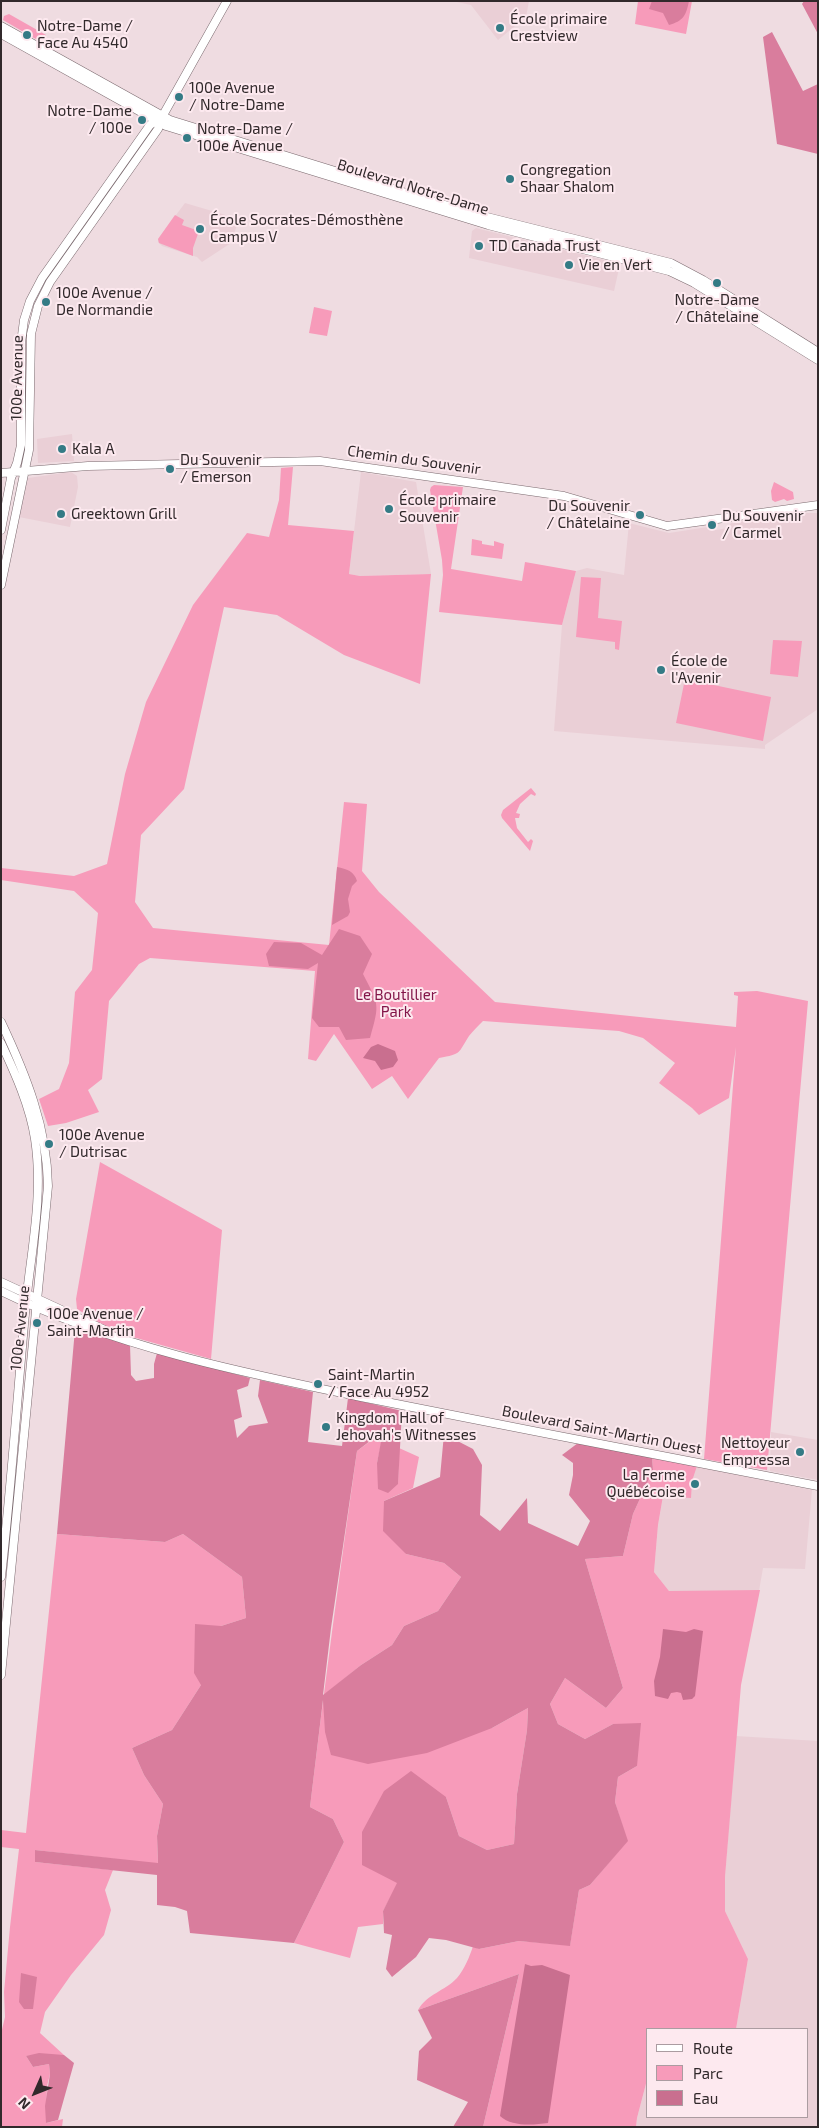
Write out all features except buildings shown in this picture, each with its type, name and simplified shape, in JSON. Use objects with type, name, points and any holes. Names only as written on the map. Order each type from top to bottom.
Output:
[{"type":"street","name":"100e Avenue","points":[[1,585],[30,438],[30,340],[38,306],[50,282],[153,137],[159,121],[227,1]]},
{"type":"street","name":"Boulevard Notre-Dame","points":[[1,26],[159,121],[471,213],[671,263],[698,277],[818,352]]},
{"type":"street","name":"Boulevard Notre-Dame","points":[[1,34],[159,121],[488,225],[663,268],[694,283],[818,360]]},
{"type":"street","name":"100e Avenue","points":[[1,530],[21,445],[21,338],[30,301],[47,271],[150,125],[159,121]]},
{"type":"street","name":"Chemin du Souvenir","points":[[1,473],[88,466],[320,461],[564,496],[667,526],[818,505]]},
{"type":"street","name":"100e Avenue","points":[[1,1022],[38,1111],[45,1144],[47,1196],[18,1480],[1,1675]]},
{"type":"street","name":"100e Avenue","points":[[1,1043],[28,1112],[34,1132],[38,1162],[38,1195],[5,1479],[1,1577]]},
{"type":"street","name":"Boulevard Saint-Martin Ouest","points":[[1,1282],[26,1299]]},
{"type":"street","name":"Boulevard Saint-Martin Ouest","points":[[1,1290],[36,1303],[96,1331],[233,1369],[342,1393],[818,1486]]},
{"type":"street","points":[[5,1479],[18,1480]]},
{"type":"shaded area","name":"École primaire Crestview","points":[[452,1],[529,1],[526,17],[498,40],[471,5]]},
{"type":"shaded area","points":[[652,1],[689,1],[687,11],[683,17],[678,22],[669,25],[663,13],[649,9]]},
{"type":"shaded area","points":[[804,1],[818,1],[818,34],[802,4]]},
{"type":"shaded area","points":[[772,32],[803,91],[818,84],[818,154],[777,144],[763,37]]},
{"type":"shaded area","name":"École Socrates-Démosthène Campus V","points":[[185,203],[239,219],[231,243],[202,262],[197,257],[162,246],[158,242],[158,239]]},
{"type":"shaded area","points":[[476,228],[620,264],[614,291],[469,258],[472,231]]},
{"type":"shaded area","points":[[72,434],[74,461],[38,463],[37,439]]},
{"type":"shaded area","points":[[71,472],[77,476],[78,487],[70,527],[19,517],[28,478]]},
{"type":"shaded area","name":"École primaire Souvenir","points":[[361,472],[416,482],[431,574],[360,576],[349,574]]},
{"type":"shaded area","points":[[801,513],[818,513],[818,709],[765,745],[765,749],[554,731],[562,625],[576,571],[587,568],[624,575],[629,523],[669,533],[714,526],[716,530],[728,528],[731,523]]},
{"type":"shaded area","points":[[337,867],[350,871],[357,881],[352,886],[348,899],[350,912],[348,916],[332,925]]},
{"type":"shaded area","points":[[339,929],[360,936],[372,954],[363,974],[376,1004],[370,1038],[346,1040],[339,1027],[319,1027],[312,1018],[318,963],[308,969],[269,966],[266,954],[274,942],[301,943],[322,955]]},
{"type":"shaded area","points":[[75,1329],[130,1345],[131,1375],[136,1381],[154,1378],[154,1364],[157,1353],[250,1378],[248,1386],[237,1390],[242,1417],[234,1420],[237,1438],[249,1426],[268,1423],[258,1396],[260,1380],[313,1392],[308,1442],[342,1446],[348,1398],[402,1411],[398,1484],[388,1493],[378,1489],[377,1463],[383,1431],[357,1451],[323,1695],[361,1665],[392,1645],[404,1626],[438,1611],[461,1577],[444,1563],[406,1554],[383,1531],[384,1501],[440,1477],[444,1434],[473,1449],[482,1465],[480,1515],[500,1531],[527,1498],[528,1523],[578,1546],[590,1521],[569,1495],[573,1463],[562,1455],[578,1443],[652,1457],[653,1470],[633,1514],[623,1556],[585,1559],[623,1688],[606,1708],[565,1678],[550,1704],[558,1724],[585,1739],[613,1724],[641,1723],[637,1766],[618,1777],[615,1802],[628,1841],[590,1885],[579,1890],[570,1946],[519,1941],[479,1949],[446,1940],[429,1938],[416,1957],[392,1977],[386,1969],[392,1935],[384,1933],[383,1911],[397,1883],[362,1865],[362,1832],[384,1791],[411,1771],[446,1797],[459,1836],[487,1850],[514,1844],[517,1794],[527,1730],[528,1708],[492,1728],[427,1753],[368,1764],[331,1755],[325,1732],[323,1700],[310,1807],[333,1819],[344,1842],[294,1943],[190,1933],[187,1911],[175,1907],[157,1905],[157,1875],[35,1862],[35,1850],[158,1863],[157,1836],[163,1804],[144,1775],[132,1748],[172,1730],[201,1685],[194,1673],[195,1624],[221,1626],[246,1618],[242,1577],[183,1534],[165,1542],[57,1534]]},
{"type":"shaded area","points":[[771,1432],[818,1440],[818,1480],[770,1471]]},
{"type":"shaded area","points":[[669,1461],[812,1490],[805,1569],[763,1568],[759,1591],[669,1591],[654,1572],[658,1525]]},
{"type":"shaded area","points":[[736,1736],[818,1741],[818,2127],[636,2127],[646,2084],[646,2118],[809,2118],[809,2028],[736,2028],[748,1959],[725,1911],[725,1877]]},
{"type":"shaded area","points":[[21,1973],[37,1977],[33,2009],[24,2009],[19,2002]]},
{"type":"shaded area","points":[[519,1974],[483,2127],[453,2127],[468,2102],[417,2080],[419,2051],[432,2038],[418,2010]]},
{"type":"shaded area","points":[[39,2053],[64,2055],[74,2063],[58,2120],[46,2123],[45,2106],[50,2074],[49,2064],[33,2067],[26,2056]]},
{"type":"green space","points":[[638,1],[692,1],[686,34],[635,24]]},
{"type":"green space","points":[[9,14],[46,35],[46,41],[44,43],[3,20],[4,16]]},
{"type":"green space","points":[[175,215],[184,220],[182,225],[199,231],[193,248],[193,256],[159,243],[158,239]]},
{"type":"green space","points":[[314,307],[332,311],[327,336],[309,333]]},
{"type":"green space","name":"Le Boutillier Park","points":[[293,467],[288,525],[354,531],[349,574],[360,576],[431,574],[420,684],[344,655],[277,615],[224,607],[184,789],[141,835],[135,902],[153,928],[329,945],[344,802],[367,804],[362,871],[379,892],[495,1002],[736,1027],[738,996],[734,995],[734,992],[757,991],[808,1001],[767,1470],[704,1459],[736,1047],[729,1098],[699,1115],[659,1083],[675,1063],[643,1038],[619,1031],[483,1021],[456,1054],[439,1058],[408,1099],[392,1076],[372,1089],[334,1034],[316,1061],[308,1059],[315,971],[150,958],[139,964],[109,1001],[102,1079],[88,1090],[99,1112],[66,1123],[48,1126],[39,1099],[59,1089],[69,1063],[75,992],[92,970],[98,913],[74,891],[1,880],[1,868],[74,876],[107,864],[125,774],[146,702],[193,605],[247,533],[269,537],[279,500],[281,468]]},
{"type":"green space","points":[[774,482],[793,492],[794,499],[787,501],[784,499],[775,502],[772,500],[771,491]]},
{"type":"green space","points":[[434,485],[463,487],[451,569],[522,581],[525,562],[576,571],[562,625],[439,612],[443,575],[430,490]]},
{"type":"green space","points":[[472,539],[482,541],[482,544],[494,546],[494,541],[504,544],[502,559],[471,555]]},
{"type":"green space","points":[[581,577],[601,578],[598,618],[622,621],[619,650],[615,649],[615,642],[576,637]]},
{"type":"green space","points":[[773,640],[802,641],[798,677],[770,674]]},
{"type":"green space","points":[[685,679],[771,697],[763,741],[676,723]]},
{"type":"green space","points":[[531,788],[536,794],[535,796],[531,794],[520,804],[516,813],[520,814],[519,818],[515,818],[517,828],[528,842],[531,839],[533,841],[530,851],[501,815],[503,810]]},
{"type":"green space","points":[[100,1162],[222,1230],[211,1359],[122,1334],[109,1329],[77,1309],[76,1299]]},
{"type":"green space","points":[[384,1431],[377,1463],[398,1484],[399,1448],[419,1457],[413,1488],[384,1501],[406,1554],[444,1563],[461,1577],[438,1611],[404,1626],[392,1645],[361,1665],[324,1695],[357,1451]]},
{"type":"green space","points":[[652,1457],[697,1466],[692,1481],[691,1498],[663,1496],[658,1525],[654,1572],[669,1591],[760,1590],[741,1685],[725,1877],[725,1911],[748,1959],[736,2028],[646,2028],[646,2084],[636,2127],[483,2127],[519,1974],[418,2010],[426,2000],[457,1978],[473,1946],[479,1949],[519,1941],[570,1945],[579,1890],[590,1885],[627,1841],[615,1802],[618,1777],[637,1766],[613,1724],[585,1739],[558,1724],[550,1704],[565,1678],[606,1708],[623,1688],[585,1559],[623,1556],[633,1514],[653,1470]]},
{"type":"green space","points":[[57,1534],[165,1542],[183,1534],[242,1577],[246,1618],[221,1626],[201,1685],[172,1730],[132,1748],[144,1775],[163,1804],[157,1836],[158,1864],[35,1850],[35,1862],[113,1870],[105,1890],[111,1910],[104,1935],[71,1975],[45,2012],[40,2033],[64,2055],[26,2056],[33,2067],[49,2064],[50,2074],[47,2086],[46,2123],[63,2119],[62,2127],[1,2127],[1,2034],[5,2017],[4,1992],[19,1849],[1,1847],[1,1830],[26,1833]]},
{"type":"green space","points":[[324,1696],[492,1728],[528,1708],[527,1730],[517,1794],[514,1844],[487,1850],[459,1836],[446,1797],[383,1911],[383,1924],[358,1927],[350,1958],[294,1943],[344,1842],[333,1819],[310,1807]]},
{"type":"water","points":[[378,1044],[395,1051],[398,1060],[393,1067],[381,1070],[375,1061],[363,1058],[371,1047]]},
{"type":"water","points":[[663,1629],[686,1632],[694,1629],[703,1631],[695,1696],[692,1699],[683,1700],[681,1693],[677,1692],[671,1693],[668,1699],[655,1696],[654,1681],[660,1657]]},
{"type":"water","points":[[525,1964],[531,1966],[542,1965],[570,1975],[548,2123],[517,2124],[500,2116]]},
{"type":"place","name":"École primaire Crestview","points":[[500,28]]},
{"type":"place","name":"Notre-Dame / Face Au 4540","points":[[27,35]]},
{"type":"place","name":"100e Avenue / Notre-Dame","points":[[179,97]]},
{"type":"place","name":"Notre-Dame / 100e","points":[[142,120]]},
{"type":"place","name":"Notre-Dame / 100e Avenue","points":[[187,138]]},
{"type":"place","name":"Congregation Shaar Shalom","points":[[510,179]]},
{"type":"place","name":"École Socrates-Démosthène Campus V","points":[[200,229]]},
{"type":"place","name":"TD Canada Trust","points":[[479,246]]},
{"type":"place","name":"Vie en Vert","points":[[569,265]]},
{"type":"place","name":"Notre-Dame / Châtelaine","points":[[717,283]]},
{"type":"place","name":"100e Avenue / De Normandie","points":[[46,302]]},
{"type":"place","name":"Kala A","points":[[62,449]]},
{"type":"place","name":"Du Souvenir / Emerson","points":[[170,469]]},
{"type":"place","name":"École primaire Souvenir","points":[[389,509]]},
{"type":"place","name":"Greektown Grill","points":[[61,514]]},
{"type":"place","name":"Du Souvenir / Châtelaine","points":[[640,515]]},
{"type":"place","name":"Du Souvenir / Carmel","points":[[712,525]]},
{"type":"place","name":"École de l'Avenir","points":[[661,670]]},
{"type":"place","name":"100e Avenue / Dutrisac","points":[[49,1144]]},
{"type":"place","name":"100e Avenue / Saint-Martin","points":[[37,1323]]},
{"type":"place","name":"Saint-Martin / Face Au 4952","points":[[318,1384]]},
{"type":"place","name":"Kingdom Hall of Jehovah's Witnesses","points":[[326,1427]]},
{"type":"place","name":"Nettoyeur Empressa","points":[[800,1452]]},
{"type":"place","name":"La Ferme Québécoise","points":[[695,1484]]}]
